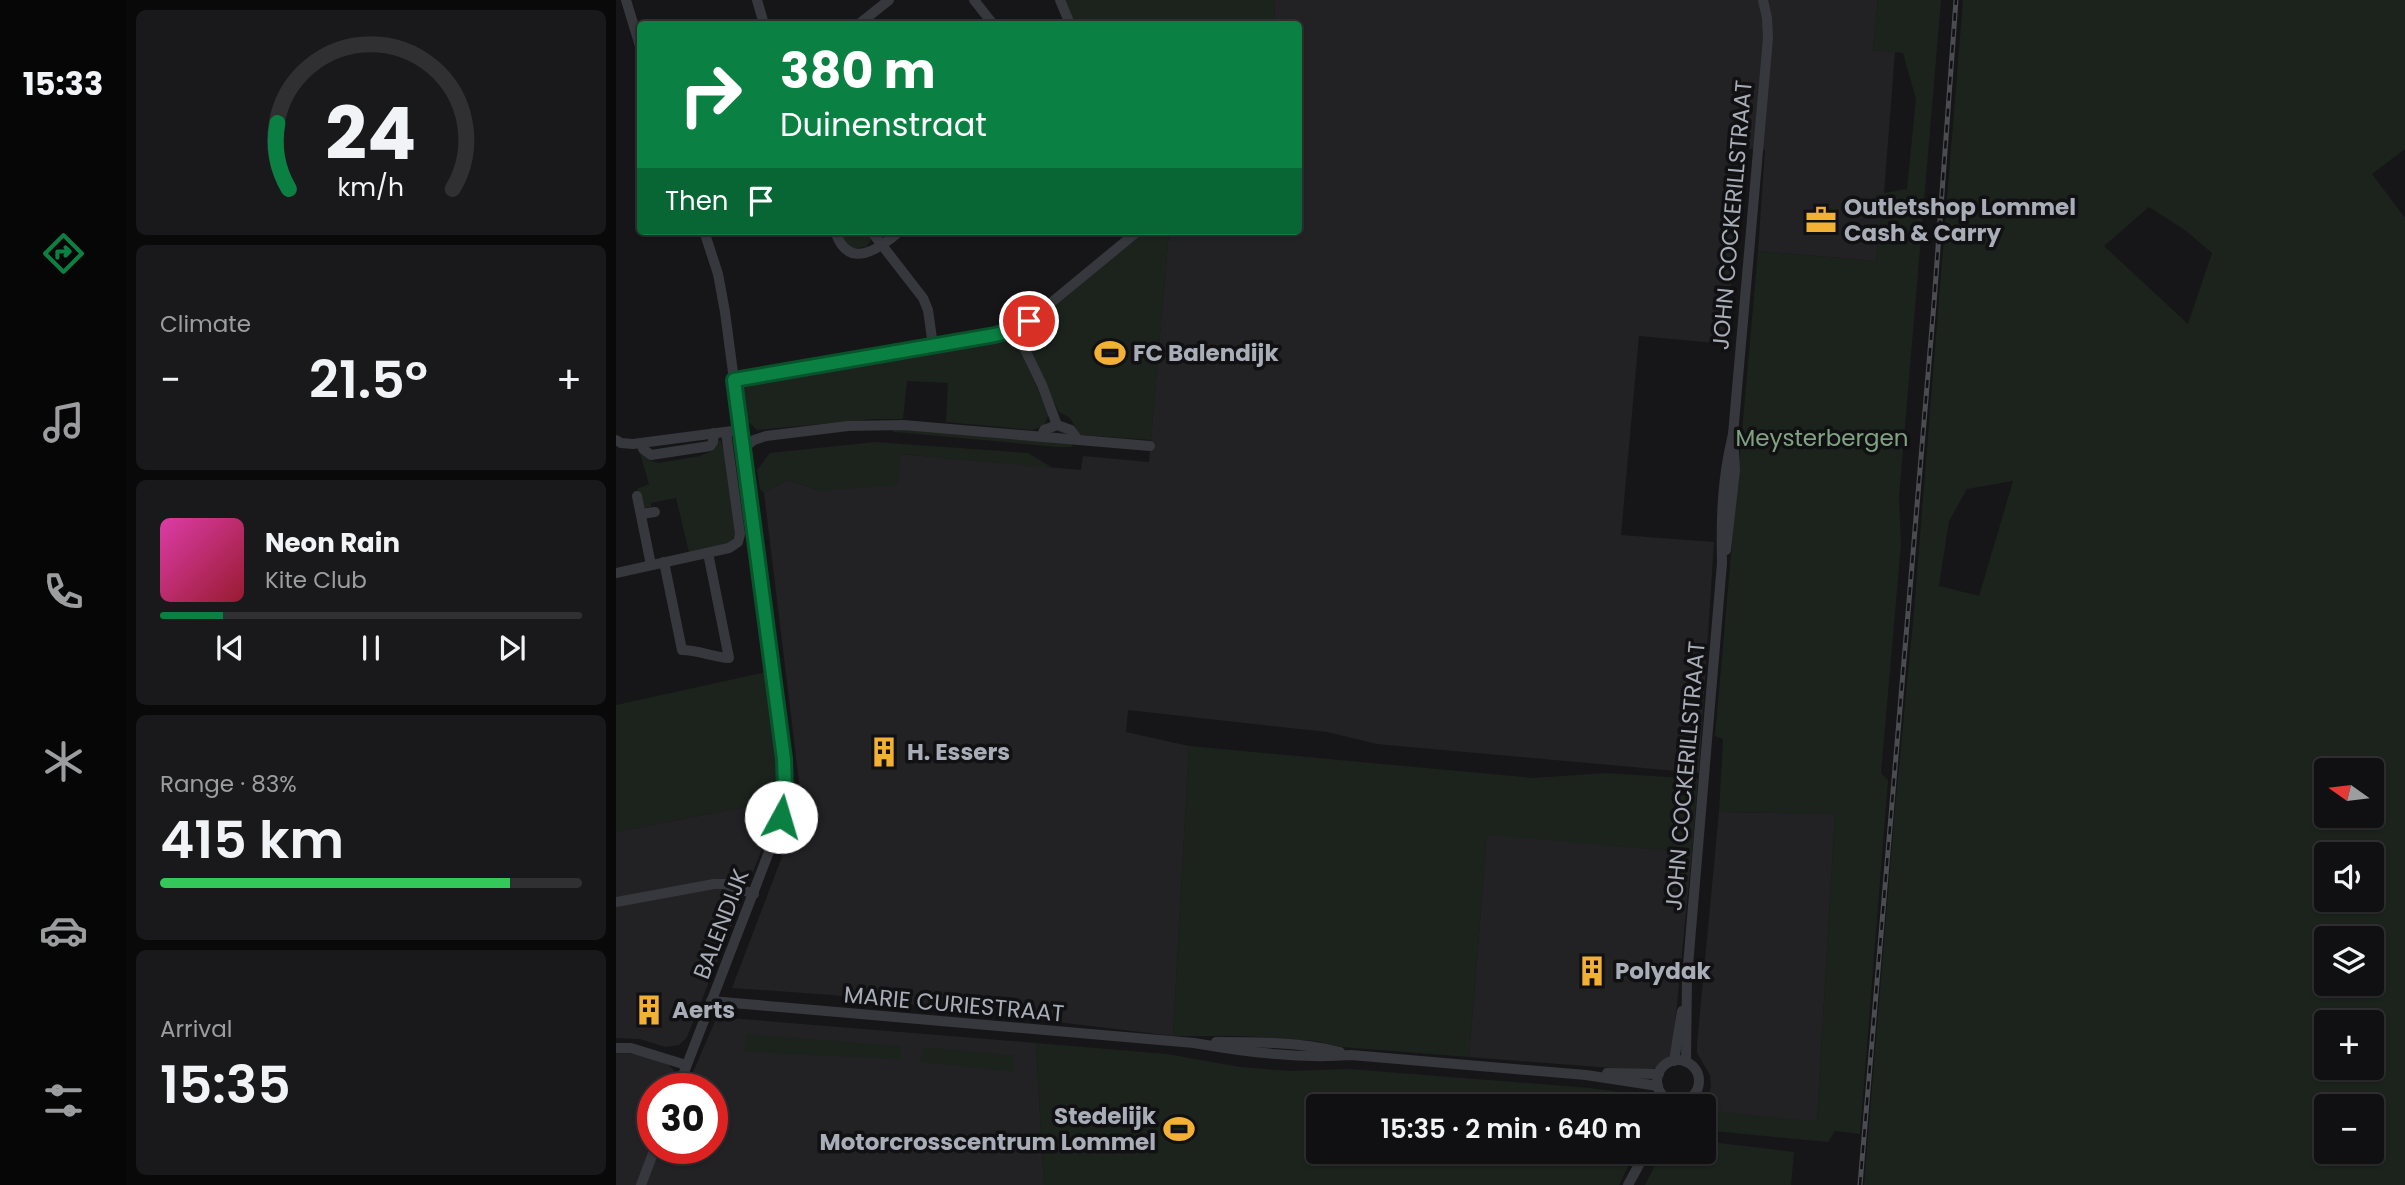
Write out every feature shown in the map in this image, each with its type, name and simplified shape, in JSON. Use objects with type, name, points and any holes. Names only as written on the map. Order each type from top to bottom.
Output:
[{"type":"street","points":[[626,0],[637,36]]},
{"type":"street","points":[[757,0],[763,21]]},
{"type":"street","points":[[863,21],[889,0]]},
{"type":"street","points":[[974,0],[991,21]]},
{"type":"street","points":[[1060,0],[1069,21]]},
{"type":"street","name":"JOHN COCKERILLSTRAAT","points":[[1686,1062],[1686,993],[1722,563],[1720,522],[1725,467],[1733,434],[1768,38],[1763,0]]},
{"type":"street","name":"BALENDIJK","points":[[684,1073],[778,831],[785,789],[784,759],[734,380],[720,285],[705,235]]},
{"type":"street","points":[[837,235],[842,247],[850,253],[878,249],[895,235]]},
{"type":"street","points":[[874,235],[923,298],[928,310],[933,346]]},
{"type":"street","points":[[734,380],[1015,329],[1029,321],[1133,235]]},
{"type":"street","points":[[1015,329],[1042,385],[1057,425]]},
{"type":"street","points":[[1042,436],[1044,430],[1057,425],[1071,430],[1078,439]]},
{"type":"street","points":[[743,449],[754,440],[766,436],[848,426],[922,426],[1150,446]]},
{"type":"street","points":[[616,440],[641,443],[740,430]]},
{"type":"street","points":[[616,573],[729,548],[738,542],[740,534],[726,432]]},
{"type":"street","points":[[637,496],[651,565]]},
{"type":"street","points":[[641,514],[654,512]]},
{"type":"street","points":[[738,542],[755,546]]},
{"type":"street","points":[[664,562],[682,650],[729,658],[708,553]]},
{"type":"street","points":[[616,902],[714,884],[725,884],[754,894]]},
{"type":"street","name":"JOHN COCKERILLSTRAAT","points":[[1674,1061],[1686,993]]},
{"type":"street","name":"MARIE CURIESTRAAT","points":[[711,1001],[1194,1043],[1244,1051],[1317,1057],[1351,1055],[1586,1075]]},
{"type":"street","points":[[616,1048],[631,1048],[687,1065]]},
{"type":"street","points":[[1660,1094],[1659,1074],[1662,1068],[1674,1061],[1686,1062],[1692,1066],[1698,1077],[1697,1090],[1693,1094]]},
{"type":"street","points":[[1586,1075],[1659,1074]]},
{"type":"street","points":[[1586,1075],[1658,1086]]},
{"type":"street","points":[[641,1185],[649,1164]]},
{"type":"street","points":[[1628,1185],[1638,1164]]},
{"type":"shaded area","points":[[1275,0],[1878,0],[1873,50],[1895,52],[1876,261],[1758,251],[1765,150],[1743,148],[1726,344],[1639,336],[1621,535],[1714,542],[1699,773],[1377,744],[1327,732],[1128,710],[1126,732],[1189,746],[1173,1036],[832,995],[732,988],[796,820],[801,798],[764,493],[787,480],[821,491],[901,454],[1081,470],[1083,456],[1149,462],[1169,235],[1302,235],[1302,21],[1274,21]]},
{"type":"shaded area","points":[[776,801],[772,824],[687,1037],[679,1045],[665,1047],[640,1039],[616,1038],[616,832]]},
{"type":"shaded area","points":[[1719,812],[1835,814],[1817,1122],[1716,1111],[1716,1094],[1709,1094],[1710,1075],[1697,1053]]},
{"type":"shaded area","points":[[1487,834],[1692,853],[1672,1054],[1663,1063],[1649,1071],[1469,1057]]},
{"type":"shaded area","points":[[717,1017],[1036,1043],[1044,1185],[616,1185],[616,1053],[646,1054],[664,1061],[675,1071],[637,1073],[637,1164],[728,1164],[728,1073],[693,1073]]},
{"type":"green space","points":[[1064,0],[1275,0],[1274,21],[1073,21]]},
{"type":"green space","name":"Meysterbergen","points":[[1878,0],[1941,0],[1899,497],[1901,544],[1881,773],[1888,780],[1860,1134],[1835,1131],[1828,1142],[1716,1131],[1716,1111],[1817,1121],[1835,814],[1719,812],[1723,739],[1715,736],[1758,251],[1876,261],[1884,193],[1907,189],[1916,99],[1903,53],[1873,50]]},
{"type":"green space","points":[[1963,0],[2405,0],[2405,149],[2372,174],[2405,218],[2405,1185],[1864,1185],[1914,611]],"holes":[[[2149,207],[2185,230],[2212,253],[2188,324],[2104,246]],[[2013,481],[1979,596],[1939,586],[1949,521],[1967,489]]]},
{"type":"green space","points":[[841,235],[868,235],[871,240],[866,247],[850,249]]},
{"type":"green space","points":[[1139,235],[1169,235],[1151,440],[1080,435],[1070,418],[1059,412],[1021,335]]},
{"type":"green space","points":[[1014,337],[1049,414],[1044,426],[1032,430],[946,422],[948,383],[907,381],[903,419],[874,419],[757,430],[745,419],[742,383]]},
{"type":"green space","points":[[893,429],[1073,442],[1072,447],[1058,447],[893,432]]},
{"type":"green space","points":[[720,439],[725,452],[735,534],[730,543],[689,552],[676,498],[651,503],[651,507],[642,509],[637,489],[649,484],[640,453],[658,463],[700,456],[712,451]]},
{"type":"green space","points":[[875,442],[1028,453],[1053,468],[901,454],[898,485],[821,491],[787,480],[764,493],[760,489],[757,470],[770,453]]},
{"type":"green space","points":[[766,672],[779,779],[776,801],[616,832],[616,705]]},
{"type":"green space","points":[[1189,746],[1533,778],[1606,773],[1698,779],[1692,853],[1487,835],[1469,1057],[1245,1036],[1173,1036]]},
{"type":"green space","points":[[747,1034],[901,1046],[901,1059],[744,1052]]},
{"type":"green space","name":"Stedelijk Motorcrosscentrum Lommel","points":[[1036,1043],[1167,1054],[1240,1067],[1290,1071],[1349,1069],[1636,1094],[1306,1094],[1306,1164],[1629,1164],[1619,1185],[1044,1185]]},
{"type":"green space","points":[[924,1047],[1014,1055],[1014,1072],[920,1062]]},
{"type":"green space","points":[[1716,1143],[1794,1152],[1791,1185],[1645,1185],[1656,1164],[1716,1164]]},
{"type":"railway","points":[[1860,1185],[1934,303],[1956,0]]},
{"type":"place","name":"Outletshop Lommel Cash & Carry","points":[[1821,220]]},
{"type":"place","name":"FC Balendijk","points":[[1110,353]]},
{"type":"place","name":"H. Essers","points":[[884,752]]},
{"type":"place","name":"Polydak","points":[[1592,971]]},
{"type":"place","name":"Aerts","points":[[649,1010]]},
{"type":"place","name":"Stedelijk Motorcrosscentrum Lommel","points":[[1179,1129]]},
{"type":"route","points":[[781,817],[785,789],[784,759],[734,380],[995,335],[1021,327],[1029,321]]}]
